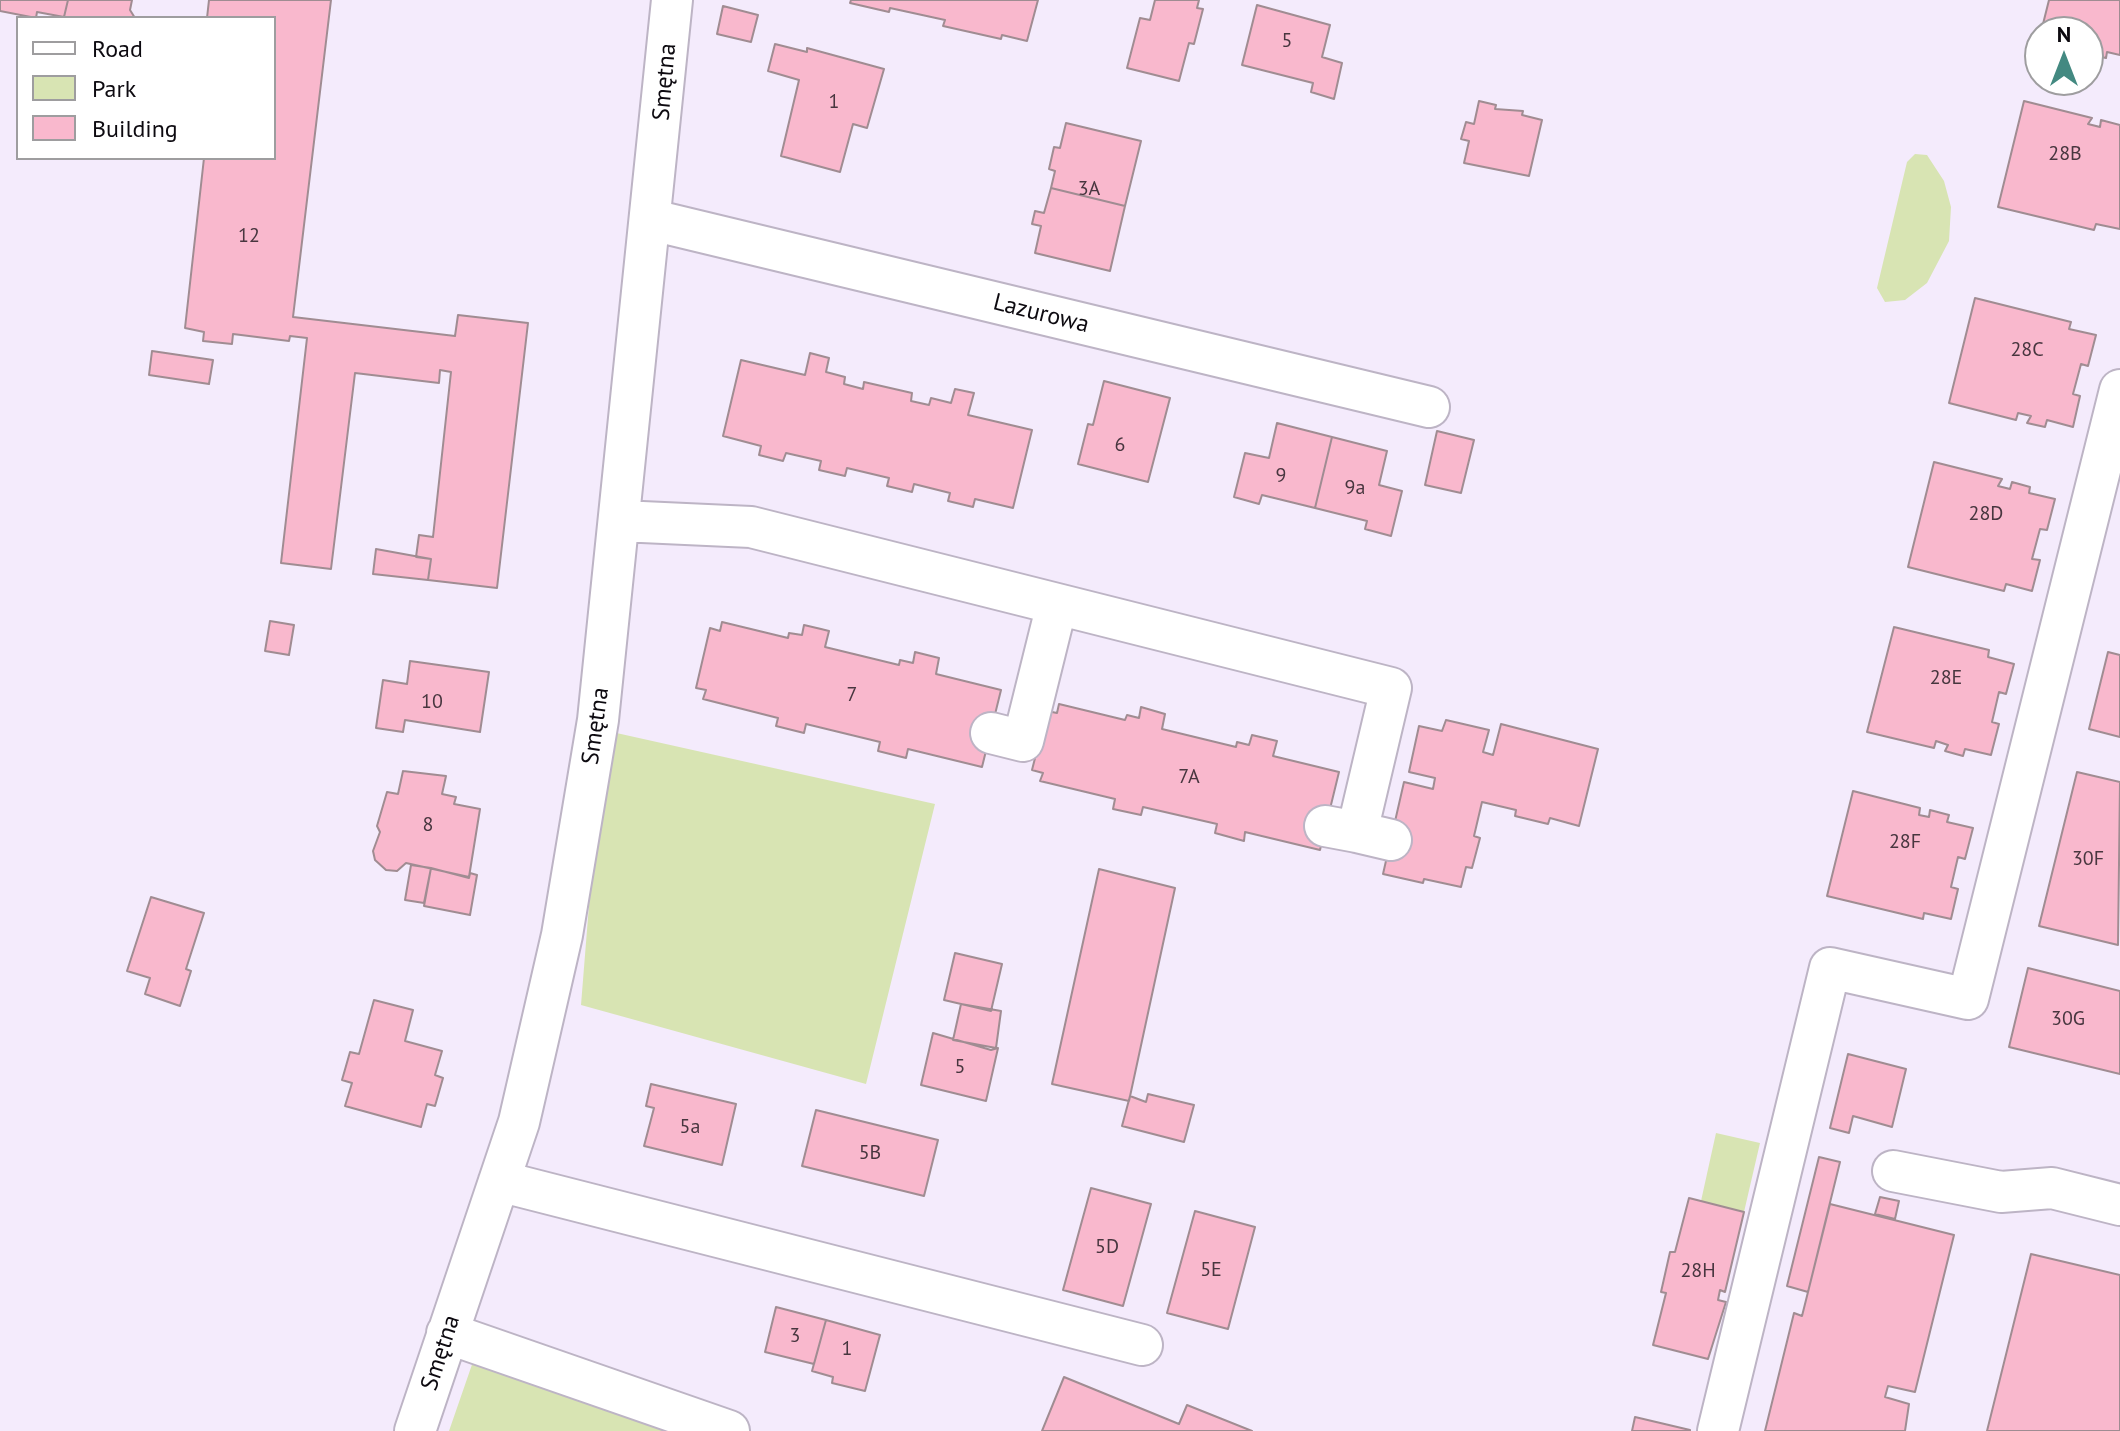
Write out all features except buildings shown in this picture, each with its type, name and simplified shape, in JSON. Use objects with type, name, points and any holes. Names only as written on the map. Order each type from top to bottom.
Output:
[{"type":"street","name":"Smętna","points":[[415,1431],[519,1122],[562,935],[598,720],[652,220],[672,0]]},
{"type":"street","name":"Lazurowa","points":[[652,220],[1429,407]]},
{"type":"street","points":[[1718,1431],[1830,968],[1968,999],[2120,390]]},
{"type":"street","points":[[620,521],[751,527],[1391,688],[1358,833]]},
{"type":"street","points":[[991,733],[1023,741],[1057,604]]},
{"type":"street","points":[[1893,1171],[2001,1192],[2052,1188],[2120,1205]]},
{"type":"street","points":[[499,1181],[1142,1345]]},
{"type":"street","points":[[447,1333],[729,1431]]},
{"type":"green space","points":[[1915,154],[1927,155],[1944,181],[1951,207],[1949,241],[1927,283],[1905,300],[1885,302],[1877,288],[1907,162]]},
{"type":"green space","points":[[603,730],[935,804],[866,1084],[581,1005]]},
{"type":"green space","points":[[1716,1133],[1760,1143],[1744,1212],[1701,1201]]},
{"type":"green space","points":[[476,1353],[680,1431],[449,1431]]}]
